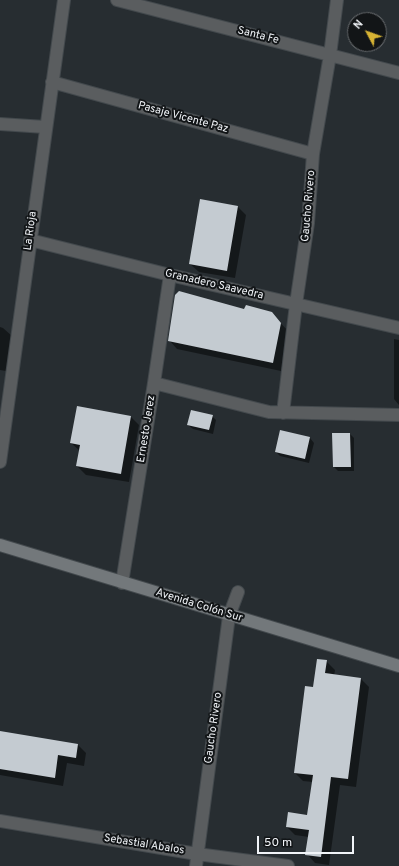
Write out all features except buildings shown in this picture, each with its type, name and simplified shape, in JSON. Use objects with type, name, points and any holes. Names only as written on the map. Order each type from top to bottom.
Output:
[{"type":"main road","name":"Avenida Colón Sur","points":[[0,546],[399,666]]},
{"type":"street","name":"La Rioja","points":[[0,462],[45,127],[64,0]]},
{"type":"street","name":"Santa Fe","points":[[117,0],[399,73]]},
{"type":"street","name":"Gaucho Rivero","points":[[283,412],[296,304],[308,223],[313,154],[330,55],[337,0]]},
{"type":"street","name":"Pasaje Vicente Paz","points":[[52,82],[313,154]]},
{"type":"street","points":[[0,124],[45,127]]},
{"type":"street","name":"Granadero Saavedra","points":[[30,240],[170,275],[399,328]]},
{"type":"street","name":"Ernesto Jerez","points":[[122,583],[170,275]]},
{"type":"street","points":[[154,383],[269,412],[399,415]]},
{"type":"street","name":"Gaucho Rivero","points":[[196,866],[229,616],[238,592]]},
{"type":"street","name":"Sebastial Abalos","points":[[0,821],[198,854],[288,866]]}]
